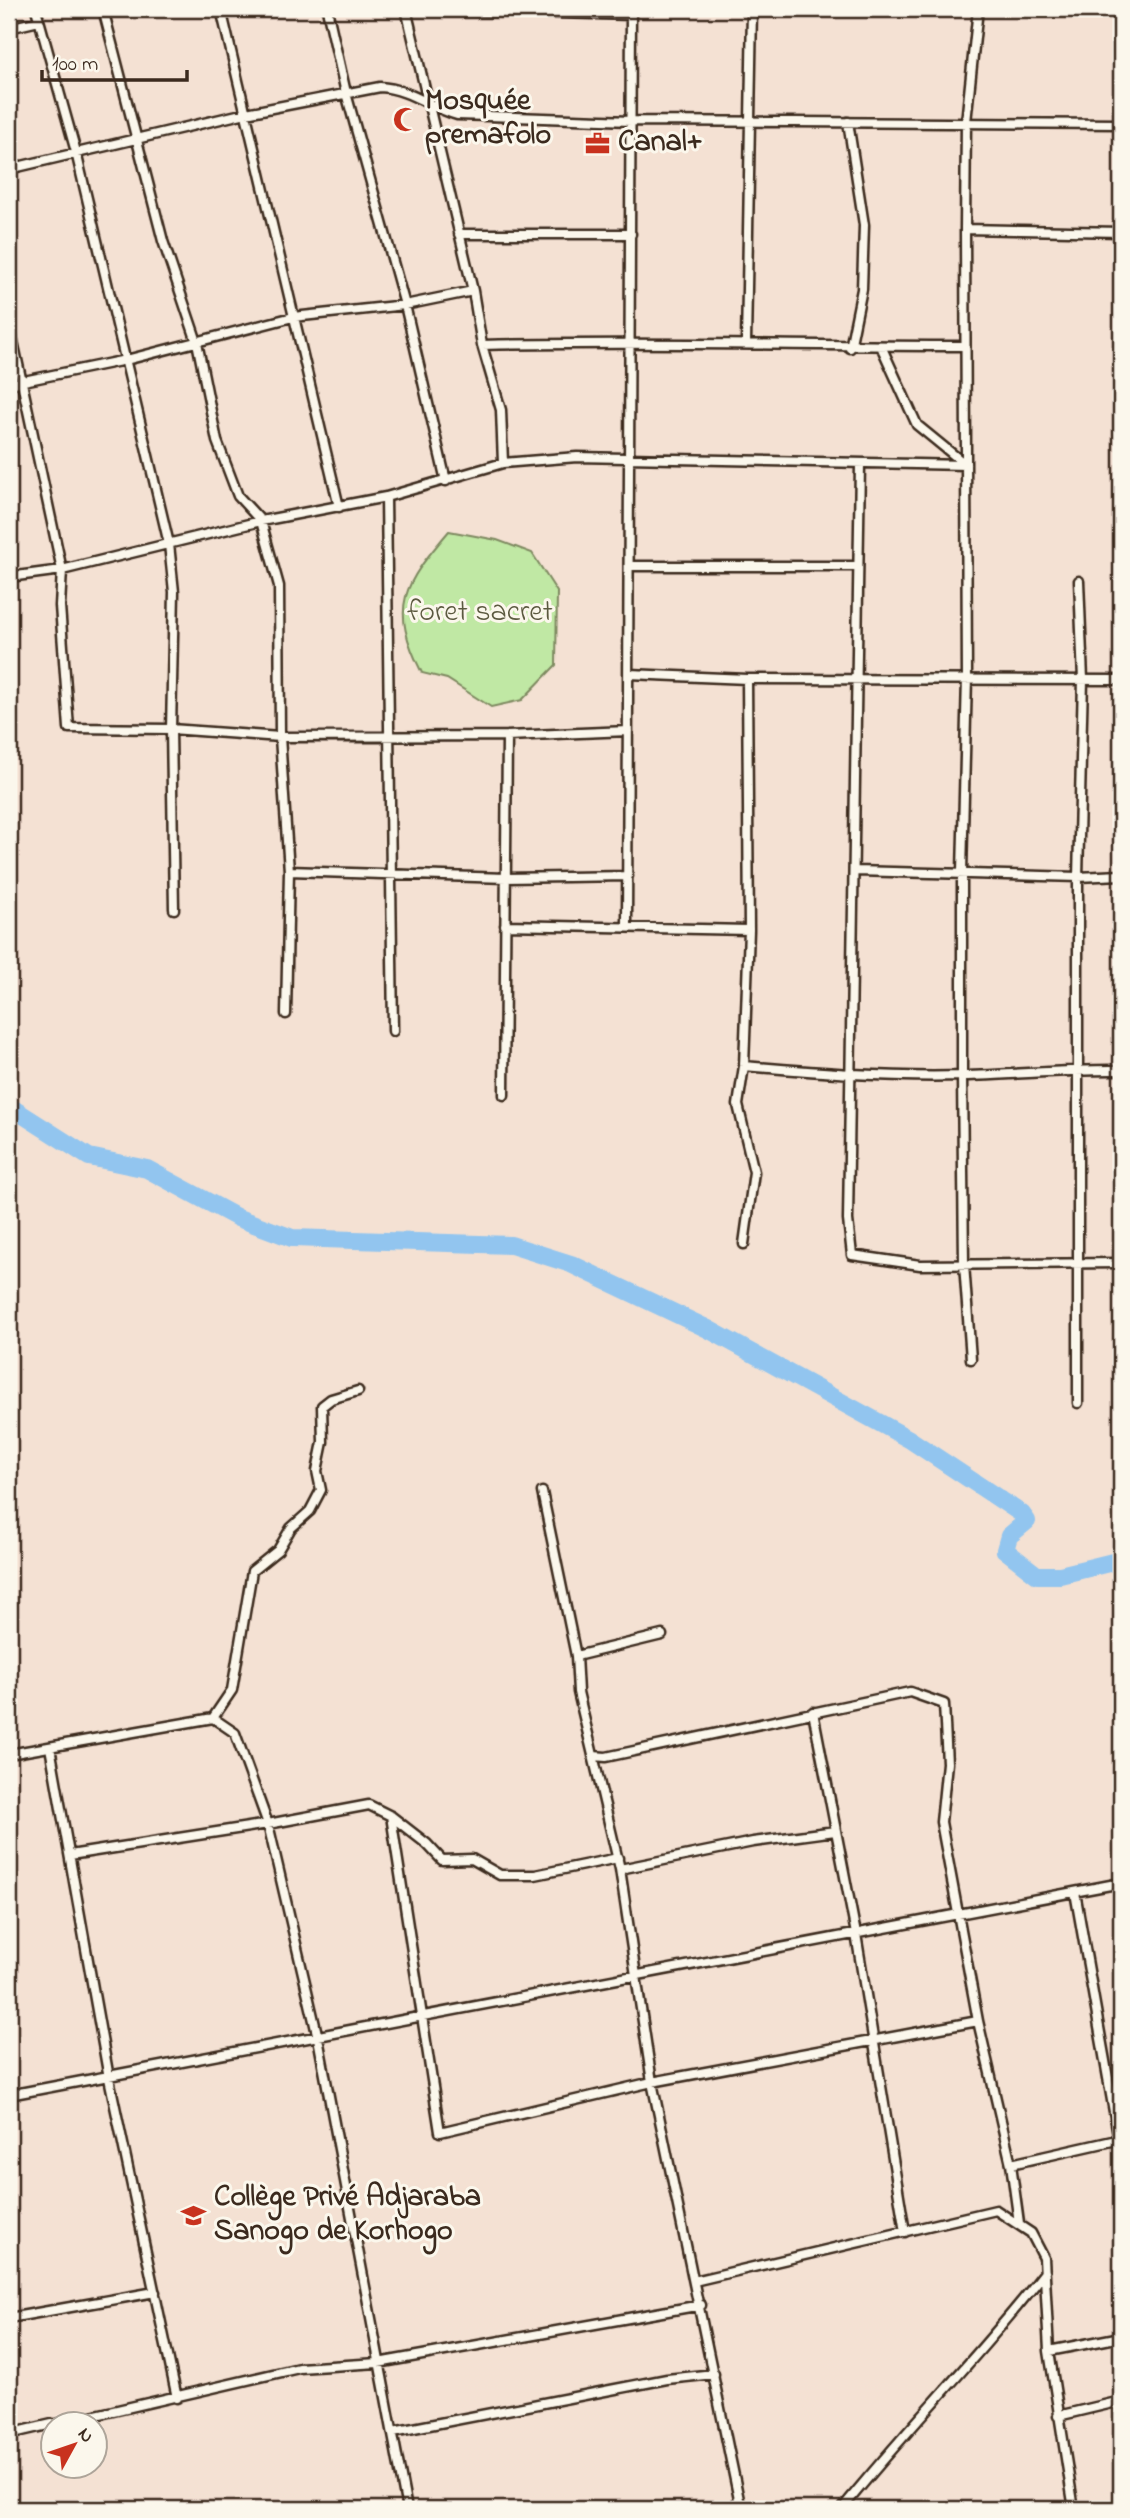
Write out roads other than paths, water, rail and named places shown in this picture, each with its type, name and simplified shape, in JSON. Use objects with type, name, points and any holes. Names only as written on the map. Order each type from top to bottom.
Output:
[{"type":"street","points":[[36,9],[76,152],[169,544],[174,592],[171,729],[174,909]]},
{"type":"street","points":[[103,9],[163,241],[197,342],[217,441],[238,496],[261,521],[279,586],[280,737],[289,871],[286,1014]]},
{"type":"street","points":[[221,9],[339,507]]},
{"type":"street","points":[[327,9],[346,93],[405,305],[446,481]]},
{"type":"street","points":[[406,9],[473,291],[482,345],[501,410],[503,463]]},
{"type":"street","points":[[413,9],[631,12],[627,927]]},
{"type":"street","points":[[746,344],[751,9]]},
{"type":"street","points":[[971,1359],[964,1264],[962,1076],[962,872],[967,678],[965,229],[966,122],[978,9]]},
{"type":"street","points":[[9,28],[40,21]]},
{"type":"street","points":[[9,169],[246,113],[380,87],[400,88],[457,115],[631,121],[1121,124]]},
{"type":"street","points":[[848,122],[864,225],[862,289],[850,348]]},
{"type":"street","points":[[965,229],[1121,232]]},
{"type":"street","points":[[459,234],[631,234]]},
{"type":"street","points":[[9,383],[126,360],[293,317],[405,305],[473,291]]},
{"type":"street","points":[[9,322],[62,570],[60,606],[69,728],[171,729],[280,737],[507,736],[628,731]]},
{"type":"street","points":[[482,345],[630,341],[850,348],[965,346]]},
{"type":"street","points":[[881,346],[916,425],[966,465]]},
{"type":"street","points":[[9,577],[62,570],[261,521],[339,507],[446,481],[503,463],[577,457],[966,465]]},
{"type":"street","points":[[860,464],[848,1220],[852,1255],[920,1265],[1121,1263]]},
{"type":"street","points":[[386,496],[393,1031]]},
{"type":"street","points":[[629,566],[857,566]]},
{"type":"street","points":[[1078,1403],[1078,877],[1083,680],[1079,582]]},
{"type":"street","points":[[629,674],[747,679],[967,678],[1121,681]]},
{"type":"street","points":[[744,1244],[754,1171],[738,1105],[744,1066],[749,930],[747,679]]},
{"type":"street","points":[[504,1095],[507,736]]},
{"type":"street","points":[[289,871],[506,878],[628,876]]},
{"type":"street","points":[[855,871],[1078,877],[1121,875]]},
{"type":"street","points":[[505,925],[749,930]]},
{"type":"street","points":[[744,1066],[851,1075],[962,1076],[1079,1069],[1121,1070]]},
{"type":"street","points":[[213,1718],[232,1690],[253,1571],[278,1550],[291,1528],[310,1511],[321,1490],[317,1471],[323,1442],[321,1406],[331,1399],[358,1391]]},
{"type":"street","points":[[542,1492],[576,1656],[578,1692],[618,1858],[652,2082],[701,2305],[741,2509]]},
{"type":"street","points":[[576,1656],[662,1635]]},
{"type":"street","points":[[593,1756],[606,1757],[910,1692],[944,1704],[947,1763],[942,1822],[978,2021],[1011,2164],[1019,2222]]},
{"type":"street","points":[[813,1712],[856,1934],[905,2232]]},
{"type":"street","points":[[9,1754],[213,1718],[235,1733],[268,1824],[318,2038],[407,2509]]},
{"type":"street","points":[[50,1747],[109,2078],[177,2398]]},
{"type":"street","points":[[69,1855],[268,1824],[369,1805],[391,1816],[427,1844],[442,1860],[472,1859],[500,1875],[535,1875],[618,1858]]},
{"type":"street","points":[[391,1816],[440,2132],[652,2082],[874,2038],[978,2021]]},
{"type":"street","points":[[620,1869],[753,1842],[835,1831]]},
{"type":"street","points":[[9,2095],[318,2038],[637,1973],[1121,1883]]},
{"type":"street","points":[[1011,2164],[1120,2139],[1075,1892]]},
{"type":"street","points":[[694,2281],[996,2210],[1019,2222],[1035,2241],[1044,2258],[1049,2351],[1074,2509]]},
{"type":"street","points":[[842,2509],[888,2452],[1011,2316],[1045,2272]]},
{"type":"street","points":[[9,2318],[155,2292]]},
{"type":"street","points":[[108,2413],[299,2368],[378,2363],[701,2305]]},
{"type":"street","points":[[1049,2351],[1121,2337]]},
{"type":"street","points":[[393,2432],[667,2379],[714,2374]]},
{"type":"street","points":[[1058,2416],[1121,2401]]},
{"type":"street","points":[[9,2434],[38,2428]]},
{"type":"waterway","points":[[9,1106],[89,1157],[147,1169],[238,1218],[292,1238],[511,1245],[571,1264],[708,1329],[909,1439],[1022,1514],[1027,1521],[1009,1536],[1005,1550],[1037,1575],[1060,1575],[1121,1560]]},
{"type":"place","name":"Mosquée premafolo","points":[[405,119]]},
{"type":"place","name":"Canal+","points":[[598,143]]},
{"type":"place","name":"Collège Privé Adjaraba Sanogo de Korhogo","points":[[194,2215]]},
{"type":"park label","name":"foret sacret","points":[[480,613]]}]
